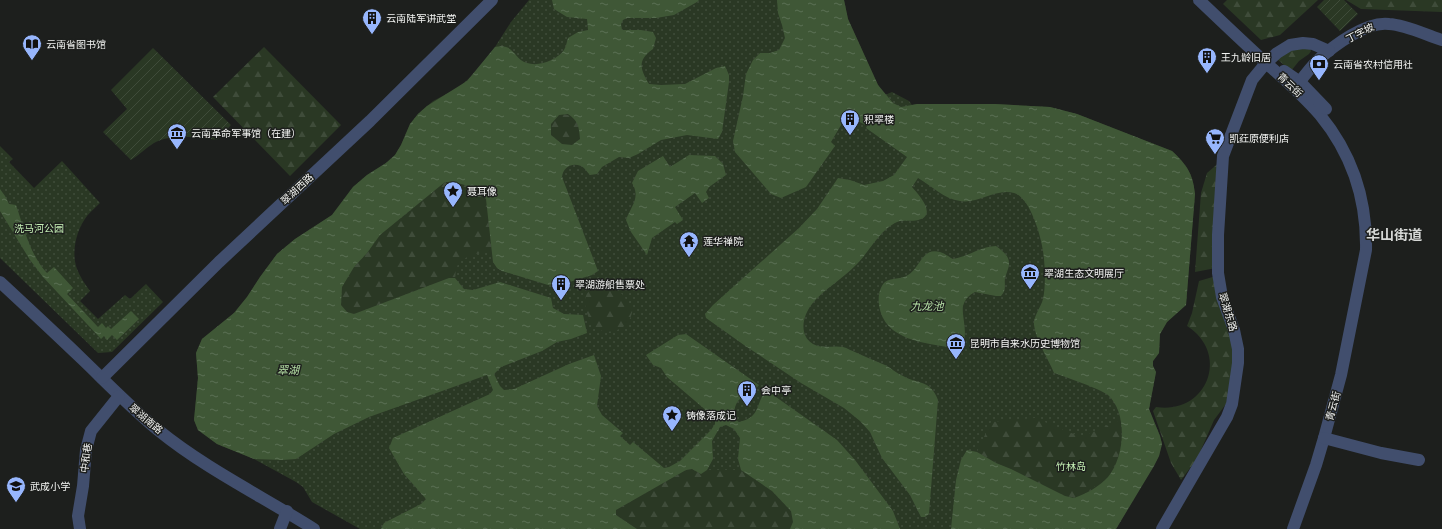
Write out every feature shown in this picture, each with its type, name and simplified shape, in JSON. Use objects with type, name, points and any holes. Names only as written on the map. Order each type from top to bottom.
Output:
[{"type":"street","name":"翠湖西路","points":[[102,378],[219,262],[370,121],[492,0]]},
{"type":"street","name":"青云街","points":[[1199,0],[1266,63],[1297,85],[1340,144],[1357,180],[1364,209],[1367,231],[1366,250],[1348,341],[1327,439],[1299,529]]},
{"type":"street","name":"丁字坡","points":[[1297,85],[1316,62],[1329,51],[1361,30],[1379,24],[1395,25],[1442,40]]},
{"type":"street","name":"翠湖东路","points":[[1162,529],[1227,417],[1232,404],[1237,375],[1238,349],[1234,330],[1222,297],[1218,273],[1218,235],[1222,156],[1252,80],[1266,63],[1277,53],[1290,45],[1303,43],[1313,44],[1329,51]]},
{"type":"street","name":"翠湖南路","points":[[0,282],[102,378],[119,396],[158,430],[203,462],[314,529]]},
{"type":"street","name":"中和巷","points":[[80,529],[78,516],[83,486],[86,450],[91,431],[119,396]]},
{"type":"street","name":"青云街","points":[[1293,529],[1327,439]]},
{"type":"street","points":[[1327,439],[1381,453],[1419,460]]},
{"type":"street","points":[[280,529],[287,512]]},
{"type":"green space","points":[[529,0],[844,0],[848,19],[878,85],[885,95],[892,92],[909,101],[912,105],[995,104],[1050,107],[1077,114],[1172,151],[1182,161],[1191,175],[1195,194],[1186,305],[1167,322],[1160,334],[1159,353],[1153,361],[1153,366],[1156,372],[1149,409],[1162,444],[1159,456],[1116,529],[360,529],[312,502],[303,487],[296,482],[254,459],[217,444],[198,430],[194,420],[198,378],[196,353],[202,339],[234,313],[277,254],[295,239],[332,215],[353,187],[395,155],[410,124],[418,114],[433,101],[458,88],[475,73],[495,47],[511,22]]},
{"type":"green space","points":[[1227,0],[1318,0],[1280,35],[1261,40],[1223,4]]},
{"type":"green space","points":[[1324,0],[1344,0],[1358,14],[1340,31],[1317,7]]},
{"type":"green space","points":[[1346,0],[1442,0],[1442,12],[1361,9]]},
{"type":"green space","points":[[1308,46],[1311,51],[1309,54],[1299,61],[1291,71],[1277,59],[1284,51]]},
{"type":"green space","points":[[264,47],[341,125],[290,176],[213,97]]},
{"type":"green space","points":[[153,48],[231,125],[217,140],[194,137],[168,138],[154,143],[131,160],[103,132],[127,109],[111,90]]},
{"type":"green space","points":[[559,114],[570,116],[576,120],[578,124],[580,139],[572,145],[562,144],[551,135],[551,124]]},
{"type":"green space","name":"洗马河公园","points":[[0,146],[13,159],[9,162],[34,188],[62,161],[100,203],[87,216],[80,228],[77,235],[74,256],[78,272],[90,291],[80,301],[98,319],[125,295],[130,299],[146,284],[163,302],[112,352],[98,353],[0,258]]},
{"type":"green space","points":[[1221,161],[1216,268],[1195,272],[1201,193],[1207,173]]},
{"type":"green space","points":[[445,182],[456,183],[473,188],[486,199],[492,251],[466,258],[458,264],[455,278],[449,278],[354,314],[347,312],[341,305],[342,286],[354,267],[367,253],[380,235]]},
{"type":"green space","points":[[1216,276],[1232,343],[1233,371],[1226,404],[1214,420],[1197,459],[1181,480],[1171,463],[1153,411],[1156,407],[1174,407],[1189,402],[1200,392],[1207,380],[1210,366],[1208,352],[1200,338],[1187,326],[1192,313],[1199,281]]},
{"type":"green space","points":[[608,285],[622,294],[633,309],[630,319],[626,325],[610,333],[599,330],[592,324],[585,306],[586,296],[591,289]]},
{"type":"green space","name":"竹林岛","points":[[1035,418],[1081,437],[1120,420],[1120,451],[1113,468],[1100,483],[1091,489],[1079,496],[1069,497],[998,464],[977,452],[991,422]]},
{"type":"green space","points":[[692,469],[701,474],[707,470],[741,470],[772,491],[791,511],[793,522],[790,529],[637,529],[616,515],[616,510],[686,470]]},
{"type":"water","name":"翠湖","points":[[552,0],[699,0],[674,15],[656,18],[627,18],[623,20],[621,24],[622,30],[641,30],[653,32],[656,38],[653,49],[644,57],[642,61],[642,69],[649,84],[685,84],[716,68],[725,66],[729,75],[729,82],[722,132],[718,139],[687,135],[661,140],[629,158],[619,157],[602,167],[597,174],[590,175],[583,167],[577,165],[571,165],[564,171],[562,177],[598,271],[592,275],[560,285],[548,285],[502,271],[497,268],[493,262],[486,199],[473,188],[456,183],[445,182],[380,235],[367,253],[354,267],[342,287],[341,305],[347,312],[354,314],[449,278],[455,278],[464,289],[473,290],[500,282],[551,298],[553,308],[564,314],[583,315],[587,333],[557,342],[542,351],[501,367],[494,374],[500,386],[504,390],[514,389],[569,364],[594,355],[601,376],[597,406],[602,415],[623,433],[620,436],[630,445],[633,442],[664,468],[680,461],[711,430],[715,424],[715,418],[667,377],[661,368],[653,365],[646,355],[678,335],[686,334],[759,385],[736,404],[734,419],[739,422],[751,417],[757,410],[766,390],[837,440],[855,460],[893,511],[900,529],[790,529],[793,522],[791,511],[772,491],[741,470],[738,459],[740,438],[734,429],[726,425],[720,427],[712,441],[713,459],[707,470],[701,474],[692,469],[686,470],[616,510],[616,515],[637,529],[381,529],[384,523],[421,504],[426,499],[404,474],[389,448],[393,438],[490,394],[493,390],[487,375],[369,417],[334,434],[296,459],[254,459],[217,444],[198,430],[194,420],[198,378],[196,353],[202,339],[234,313],[277,254],[295,239],[332,215],[353,187],[395,155],[410,124],[418,114],[427,106],[467,81],[495,47],[506,47],[522,61],[537,64],[547,62],[557,57],[565,49],[568,38],[578,32],[588,30],[587,19],[567,17],[554,9]],"holes":[[[568,114],[574,119],[579,131],[580,139],[572,145],[562,144],[551,135],[551,124],[559,115]]]},
{"type":"water","points":[[777,0],[844,0],[848,19],[878,85],[893,103],[901,107],[917,104],[995,104],[1050,107],[1077,114],[1172,151],[1185,165],[1191,175],[1195,194],[1186,305],[1167,322],[1160,334],[1159,353],[1153,361],[1153,366],[1156,372],[1149,409],[1162,444],[1159,456],[1154,466],[1116,529],[951,529],[956,480],[961,460],[967,450],[977,452],[996,463],[1065,496],[1074,498],[1101,484],[1108,477],[1114,468],[1121,447],[1121,424],[1119,413],[1114,403],[1104,392],[1054,373],[1035,331],[1034,322],[1042,302],[1045,288],[1043,251],[1034,218],[1030,209],[1020,196],[1007,192],[974,200],[954,200],[943,195],[918,178],[912,187],[924,203],[927,212],[925,216],[916,220],[900,221],[887,228],[857,264],[817,298],[804,319],[805,336],[813,344],[846,348],[885,365],[909,379],[928,386],[935,393],[938,400],[929,514],[925,517],[921,517],[910,495],[882,458],[870,432],[860,421],[844,408],[801,383],[706,318],[705,314],[713,305],[799,228],[817,209],[838,178],[864,185],[883,181],[894,175],[907,157],[866,128],[867,126],[847,115],[831,142],[835,146],[806,187],[781,198],[771,194],[735,152],[733,141],[743,96],[746,74],[753,60],[760,53],[770,53],[779,50],[785,38],[778,13]]},
{"type":"water","points":[[689,155],[715,156],[723,164],[726,175],[709,187],[706,192],[709,198],[702,203],[695,193],[675,207],[683,220],[677,224],[675,222],[652,238],[647,255],[631,232],[626,220],[634,202],[636,193],[632,183],[638,171],[663,156],[670,167]]},
{"type":"water","points":[[0,189],[9,204],[16,205],[28,241],[41,266],[47,273],[54,267],[73,288],[67,294],[98,327],[102,323],[106,328],[108,326],[111,329],[131,311],[139,319],[117,340],[112,335],[107,340],[104,336],[101,339],[43,277],[30,260],[0,211]]},
{"type":"water","name":"九龙池","points":[[996,246],[1004,253],[1009,262],[1005,278],[1004,291],[1001,296],[975,292],[965,301],[963,311],[965,337],[960,346],[954,348],[919,342],[898,333],[889,326],[883,317],[879,305],[879,293],[885,282],[908,275],[929,252],[940,252],[953,259],[984,248]]},
{"type":"place","name":"云南陆军讲武堂","points":[[372,35]]},
{"type":"place","name":"云南省图书馆","points":[[32,61]]},
{"type":"place","name":"王九龄旧居","points":[[1207,74]]},
{"type":"place","name":"云南省农村信用社","points":[[1319,81]]},
{"type":"place","name":"积翠楼","points":[[850,136]]},
{"type":"place","name":"云南革命军事馆（在建）","points":[[177,150]]},
{"type":"place","name":"凯荭原便利店","points":[[1215,155]]},
{"type":"place","name":"聂耳像","points":[[453,208]]},
{"type":"place","name":"莲华禅院","points":[[689,258]]},
{"type":"place","name":"翠湖生态文明展厅","points":[[1030,290]]},
{"type":"place","name":"翠湖游船售票处","points":[[561,301]]},
{"type":"place","name":"昆明市自来水历史博物馆","points":[[956,360]]},
{"type":"place","name":"会中亭","points":[[747,407]]},
{"type":"place","name":"铸像落成记","points":[[672,432]]},
{"type":"place","name":"武成小学","points":[[16,503]]},
{"type":"district","name":"华山街道","points":[[1394,235]]}]
